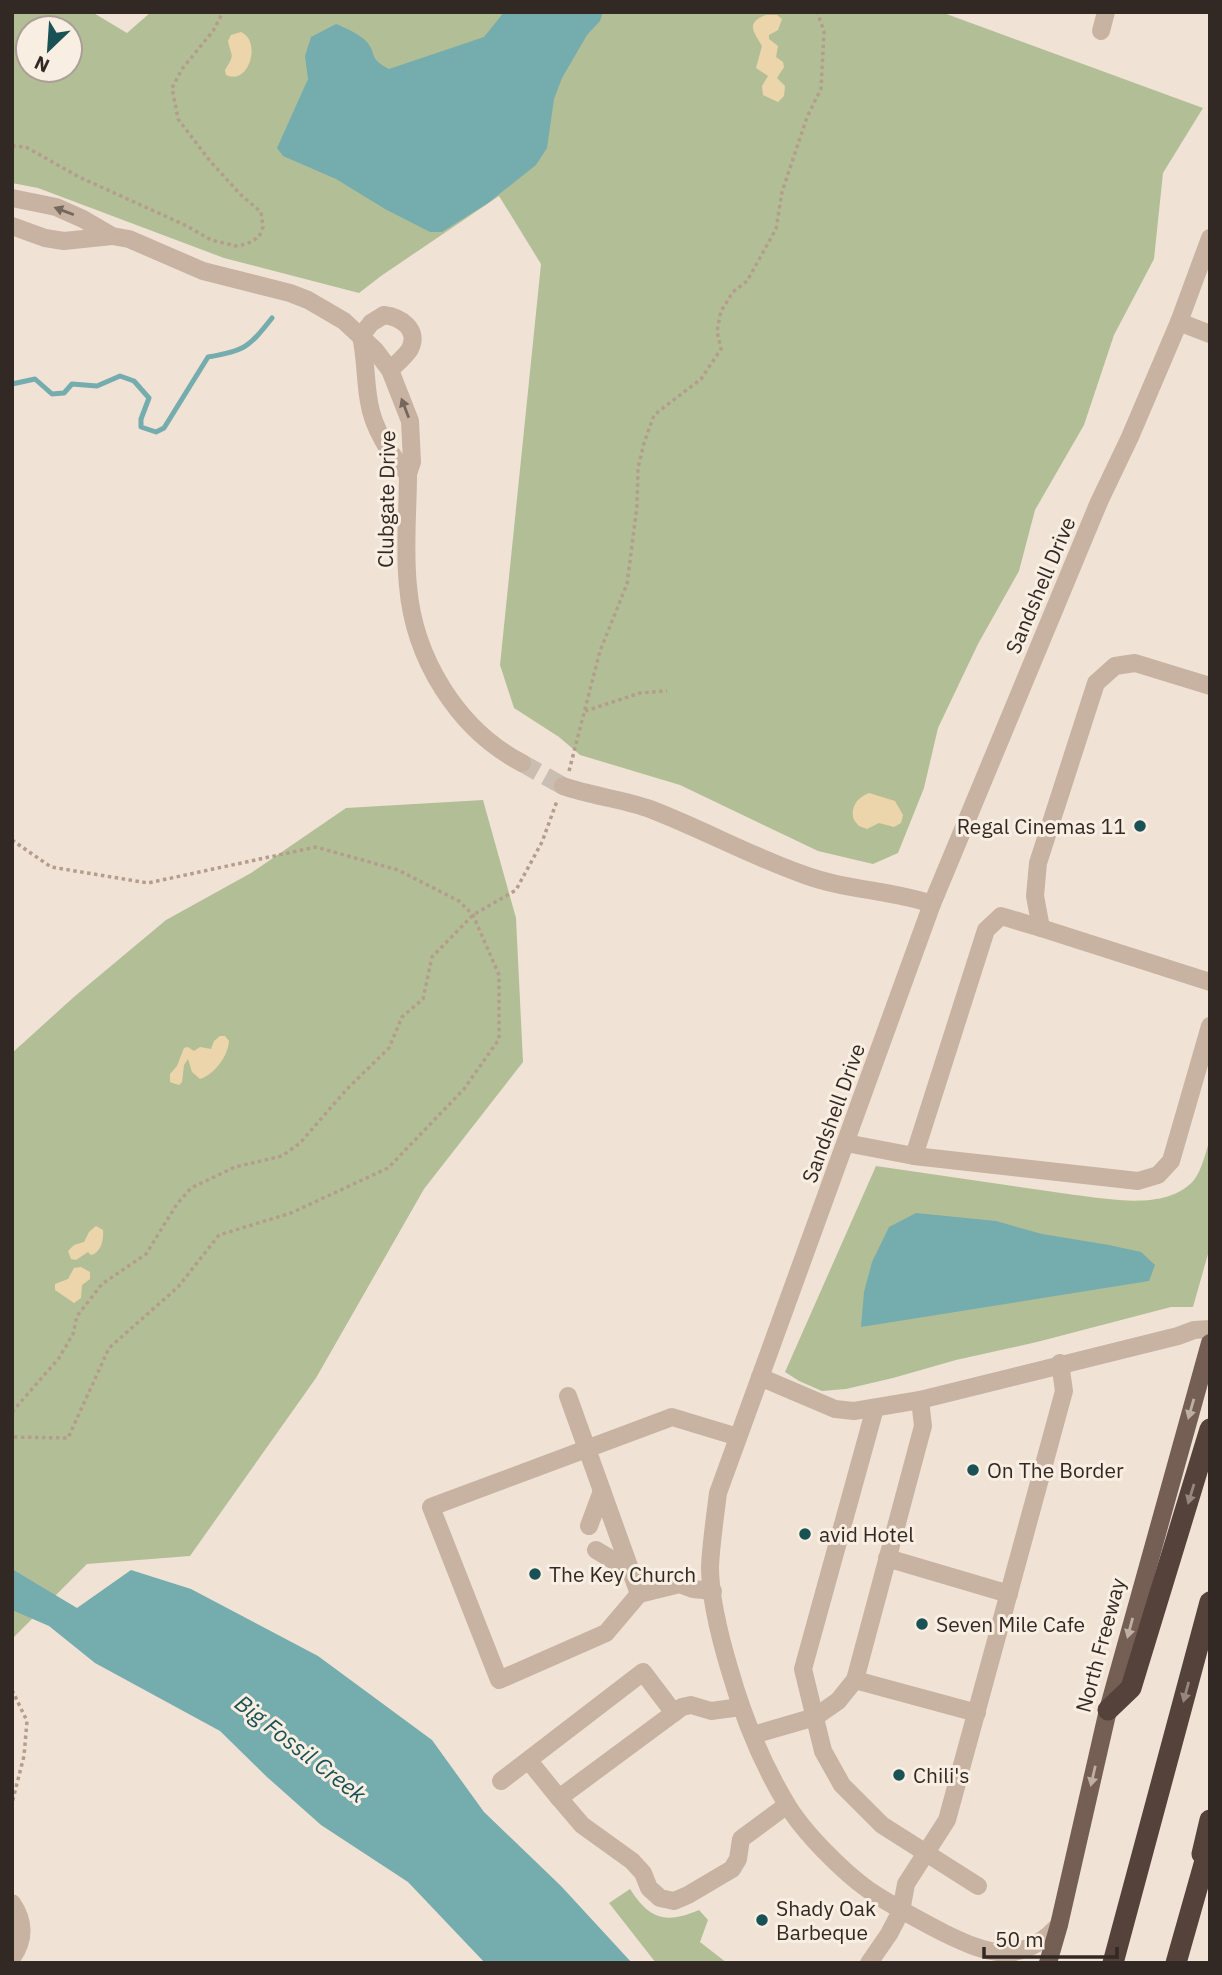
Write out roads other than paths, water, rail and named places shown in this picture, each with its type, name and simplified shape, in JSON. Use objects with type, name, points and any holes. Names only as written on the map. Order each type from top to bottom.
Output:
[{"type":"highway","points":[[1108,1710],[1131,1688],[1210,1429]]},
{"type":"highway","points":[[1113,1963],[1210,1602]]},
{"type":"highway","points":[[1187,1921],[1210,1820]]},
{"type":"highway","points":[[1176,1963],[1210,1843]]},
{"type":"main road","name":"North Freeway","points":[[1048,1963],[1108,1710],[1210,1343]]},
{"type":"street","points":[[1101,31],[1105,12]]},
{"type":"street","name":"Clubgate Drive","points":[[12,198],[56,208],[83,219],[112,236],[129,239],[224,278],[290,293],[308,300],[344,321],[376,350],[390,370],[410,421],[412,463],[408,474],[408,586],[413,616],[429,668],[454,705],[490,742],[522,763]]},
{"type":"street","points":[[12,226],[45,238],[64,241],[112,236]]},
{"type":"street","name":"Sandshell Drive","points":[[991,1963],[966,1944],[901,1911],[868,1889],[825,1851],[787,1805],[741,1707],[720,1637],[710,1569],[718,1493],[932,904],[1099,502],[1179,322],[1210,238]]},
{"type":"street","points":[[390,370],[410,349],[413,339],[408,326],[399,317],[384,315],[371,323],[361,336],[366,359],[369,403],[382,438],[408,474]]},
{"type":"street","points":[[1179,322],[1210,334]]},
{"type":"street","points":[[1041,928],[1035,896],[1038,863],[1096,683],[1115,666],[1135,663],[1210,686]]},
{"type":"street","points":[[563,786],[648,808],[803,875],[858,889],[907,896],[932,904]]},
{"type":"street","points":[[914,1156],[986,930],[1000,916],[1210,982]]},
{"type":"street","points":[[846,1143],[914,1156],[1138,1181],[1158,1175],[1171,1161],[1210,1026]]},
{"type":"street","points":[[760,1377],[835,1409],[854,1411],[920,1400],[1194,1330],[1210,1329]]},
{"type":"street","points":[[869,1963],[901,1911],[906,1884],[947,1820],[1064,1391],[1060,1363]]},
{"type":"street","points":[[568,1396],[639,1594]]},
{"type":"street","points":[[753,1735],[815,1717],[838,1701],[855,1680],[923,1426],[920,1400]]},
{"type":"street","points":[[875,1408],[803,1669],[823,1751],[842,1785],[881,1825],[978,1886]]},
{"type":"street","points":[[713,1591],[692,1589],[680,1584],[639,1594],[606,1633],[499,1680],[431,1507],[672,1417],[738,1437]]},
{"type":"street","points":[[589,1526],[602,1491]]},
{"type":"street","points":[[596,1550],[631,1571]]},
{"type":"street","points":[[887,1558],[1009,1594]]},
{"type":"street","points":[[501,1781],[643,1672],[674,1713]]},
{"type":"street","points":[[855,1680],[977,1713]]},
{"type":"street","points":[[559,1798],[674,1713],[691,1704],[711,1711],[741,1707]]},
{"type":"street","points":[[529,1761],[582,1825],[632,1861],[643,1872],[649,1888],[660,1898],[674,1901],[732,1868],[738,1859],[741,1839],[787,1805]]},
{"type":"street","points":[[12,1903],[22,1922],[23,1935],[20,1947],[12,1958]]},
{"type":"street","name":"Sandshell Drive","points":[[966,1944],[1000,1953],[1020,1952],[1044,1941],[1059,1925]]},
{"type":"water","points":[[504,12],[603,12],[600,21],[587,35],[562,78],[554,99],[547,148],[536,165],[488,203],[442,232],[430,232],[336,179],[283,156],[277,148],[308,79],[305,56],[311,37],[336,24],[364,39],[375,59],[389,69],[484,37]]},
{"type":"water","points":[[916,1213],[996,1221],[1042,1234],[1109,1245],[1141,1252],[1155,1265],[1149,1281],[861,1327],[864,1292],[872,1262],[889,1227]]},
{"type":"water","name":"Big Fossil Creek","points":[[12,1569],[77,1608],[131,1570],[191,1589],[318,1656],[432,1740],[484,1812],[561,1886],[632,1963],[485,1963],[408,1882],[321,1825],[220,1731],[95,1663],[49,1626],[12,1610]]},
{"type":"waterway","points":[[12,384],[35,379],[52,394],[64,393],[72,384],[97,386],[120,376],[134,381],[149,398],[141,419],[141,427],[156,432],[164,428],[208,357],[245,346],[272,318]]},
{"type":"tunnel","points":[[522,763],[563,786]]},
{"type":"place","name":"Regal Cinemas 11","points":[[1140,826]]},
{"type":"place","name":"On The Border","points":[[973,1470]]},
{"type":"place","name":"avid Hotel","points":[[805,1534]]},
{"type":"place","name":"The Key Church","points":[[535,1574]]},
{"type":"place","name":"Seven Mile Cafe","points":[[922,1624]]},
{"type":"place","name":"Chili's","points":[[899,1775]]},
{"type":"place","name":"Shady Oak Barbeque","points":[[762,1920]]}]
